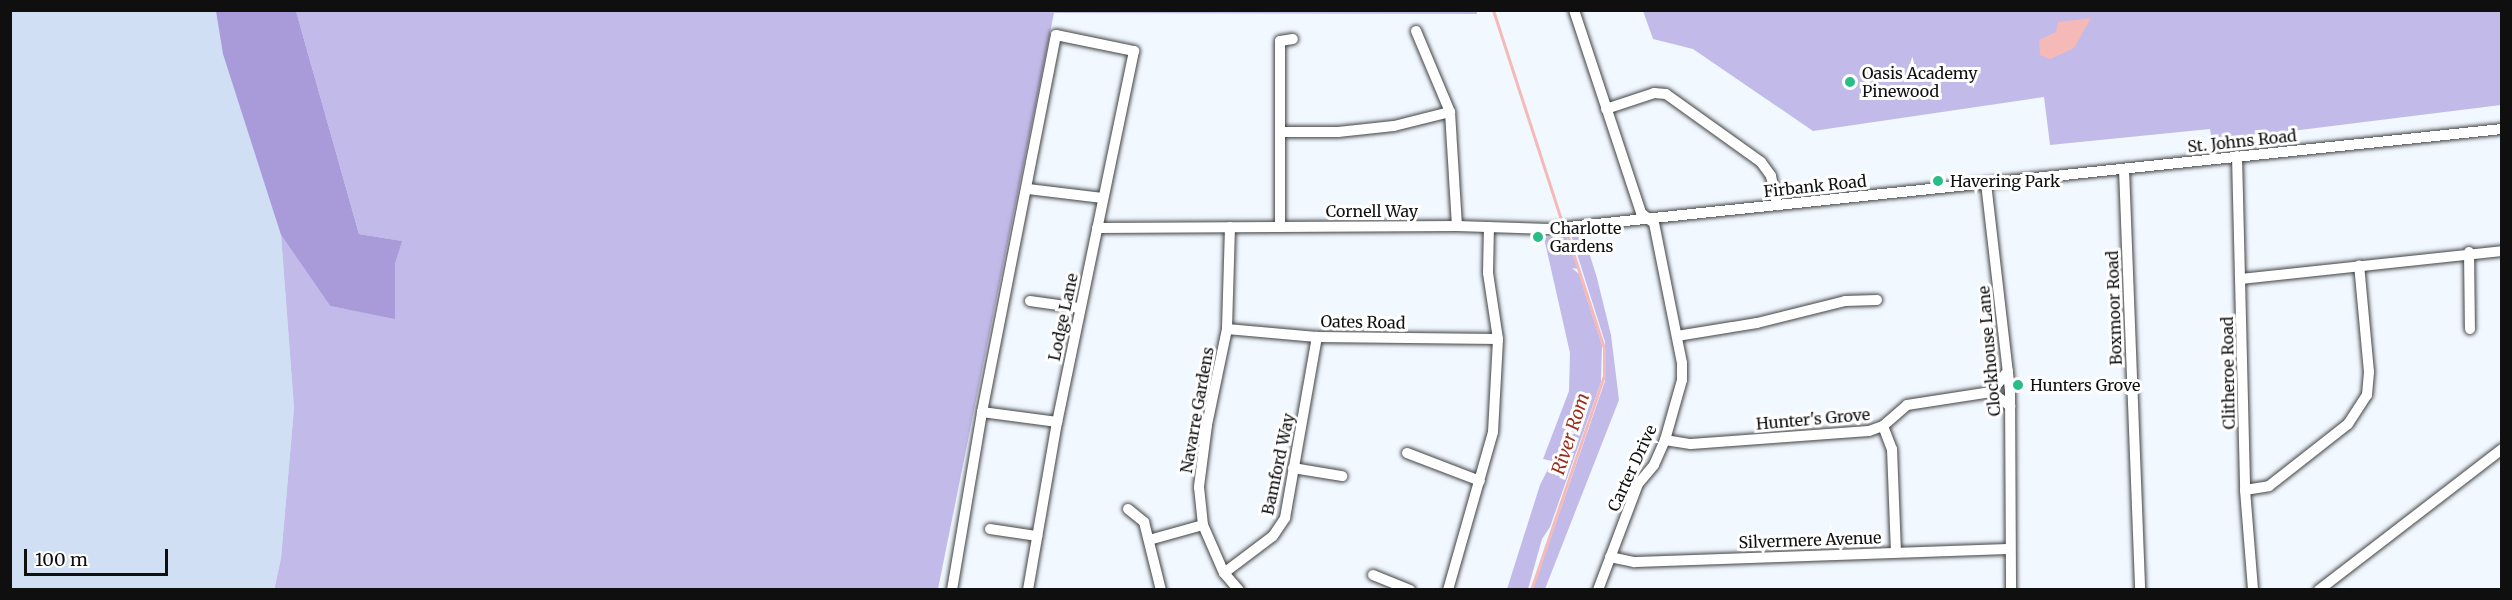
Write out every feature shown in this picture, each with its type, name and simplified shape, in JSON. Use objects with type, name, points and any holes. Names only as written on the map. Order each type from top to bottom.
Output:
[{"type":"street","name":"Carter Drive","points":[[1574,10],[1641,213],[1654,223],[1677,336],[1682,380],[1665,440],[1654,465],[1638,484],[1598,590]]},
{"type":"street","points":[[1416,31],[1450,112],[1457,226]]},
{"type":"street","name":"Lodge Lane","points":[[1028,189],[1056,34],[1134,51],[1057,422],[1028,590]]},
{"type":"street","points":[[1280,226],[1280,41],[1293,39]]},
{"type":"street","points":[[1606,109],[1654,93],[1666,94],[1761,162],[1771,176],[1777,205]]},
{"type":"street","points":[[1281,132],[1338,132],[1395,126],[1450,112]]},
{"type":"street","name":"St. Johns Road","points":[[1986,183],[2502,129]]},
{"type":"street","name":"Clitheroe Road","points":[[2237,156],[2246,490],[2253,590]]},
{"type":"street","name":"Boxmoor Road","points":[[2124,169],[2140,590]]},
{"type":"street","name":"Firbank Road","points":[[1647,218],[1986,183]]},
{"type":"street","name":"Clockhouse Lane","points":[[1986,183],[2008,371],[2010,590]]},
{"type":"street","points":[[952,590],[982,412],[1028,189],[1102,198]]},
{"type":"street","name":"Cornell Way","points":[[1097,228],[1457,226],[1554,229],[1647,218]]},
{"type":"street","name":"Navarre Gardens","points":[[1230,227],[1227,329],[1207,425],[1199,487],[1203,525],[1224,573],[1239,590]]},
{"type":"street","points":[[1449,590],[1493,432],[1498,339],[1488,273],[1489,227]]},
{"type":"street","points":[[2241,279],[2469,252],[2502,251]]},
{"type":"street","points":[[2469,252],[2470,329]]},
{"type":"street","points":[[2246,490],[2269,486],[2348,424],[2367,396],[2369,372],[2359,265]]},
{"type":"street","points":[[1677,336],[1757,323],[1845,301],[1877,300]]},
{"type":"street","points":[[1030,301],[1080,308]]},
{"type":"street","name":"Oates Road","points":[[1227,329],[1317,337],[1498,339]]},
{"type":"street","name":"Bamford Way","points":[[1224,573],[1273,536],[1285,518],[1317,337]]},
{"type":"street","points":[[2008,371],[1991,392],[2010,406]]},
{"type":"street","name":"Hunter's Grove","points":[[1665,440],[1691,444],[1869,431],[1883,426],[1907,405],[1991,392]]},
{"type":"street","points":[[982,412],[1057,422]]},
{"type":"street","points":[[1883,426],[1892,448],[1896,552]]},
{"type":"street","points":[[2319,590],[2502,449]]},
{"type":"street","points":[[1407,453],[1480,481]]},
{"type":"street","points":[[1293,468],[1342,476]]},
{"type":"street","points":[[1128,509],[1144,522],[1161,590]]},
{"type":"street","points":[[1149,540],[1203,525]]},
{"type":"street","points":[[990,529],[1037,536]]},
{"type":"street","name":"Silvermere Avenue","points":[[1610,557],[1635,562],[2010,549]]},
{"type":"street","points":[[1373,575],[1410,590]]},
{"type":"shaded area","points":[[10,11],[218,11],[225,49],[281,235],[294,408],[281,558],[274,589],[11,589]]},
{"type":"shaded area","points":[[216,11],[296,11],[359,234],[402,241],[395,264],[395,319],[330,306],[281,235],[223,54]]},
{"type":"shaded area","points":[[296,11],[1477,11],[1477,14],[1054,13],[938,589],[274,590],[281,558],[294,408],[281,235],[330,306],[395,318],[395,264],[401,241],[359,234]]},
{"type":"shaded area","points":[[1643,11],[2501,11],[2501,105],[2212,141],[2210,129],[2050,145],[2044,97],[1813,131],[1693,49],[1653,39]]},
{"type":"shaded area","points":[[2091,18],[2074,48],[2050,59],[2040,55],[2039,40],[2056,32],[2058,22]]},
{"type":"shaded area","points":[[1571,235],[1584,236],[1597,278],[1611,335],[1619,400],[1545,589],[1533,589],[1605,381],[1605,342]]},
{"type":"shaded area","points":[[1566,236],[1578,269],[1572,268],[1579,274],[1602,345],[1601,382],[1550,527],[1542,539],[1528,589],[1507,589],[1540,485],[1552,461],[1543,459],[1569,391],[1570,353],[1544,238]]},
{"type":"waterway","name":"River Rom","points":[[1493,10],[1563,225]]},
{"type":"waterway","name":"River Rom","points":[[1531,590],[1604,375],[1604,348],[1566,231]]},
{"type":"place","name":"Oasis Academy Pinewood","points":[[1850,82]]},
{"type":"place","name":"Havering Park","points":[[1938,181]]},
{"type":"place","name":"Charlotte Gardens","points":[[1538,237]]},
{"type":"place","name":"Hunters Grove","points":[[2018,385]]}]
